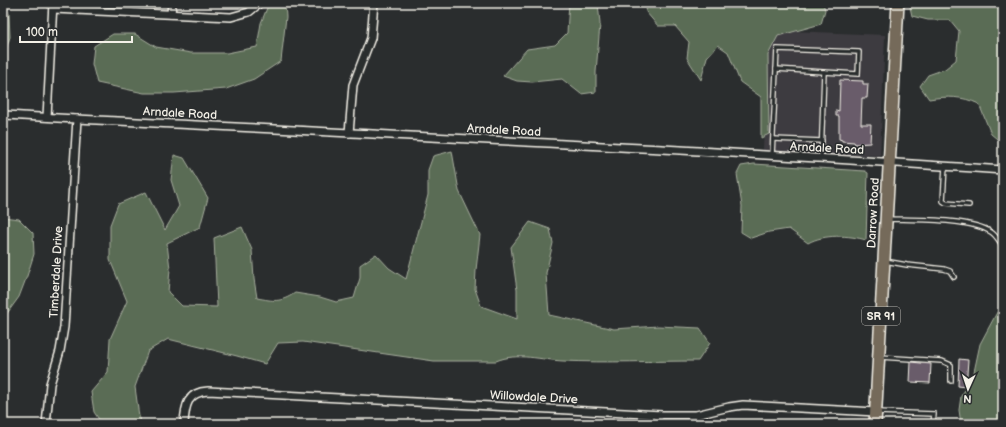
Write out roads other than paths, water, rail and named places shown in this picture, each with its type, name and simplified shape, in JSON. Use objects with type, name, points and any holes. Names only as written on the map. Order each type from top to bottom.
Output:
[{"type":"main road","name":"Darrow Road","points":[[875,424],[898,3]]},
{"type":"street","points":[[171,14],[172,3]]},
{"type":"street","points":[[47,117],[53,6],[231,17],[249,12],[260,3]]},
{"type":"street","points":[[349,133],[353,85],[371,38],[374,3]]},
{"type":"street","name":"Arndale Road","points":[[3,115],[889,162],[1003,170]]},
{"type":"street","name":"Timberdale Drive","points":[[46,424],[50,384],[60,351],[64,327],[77,119]]},
{"type":"street","name":"Willowdale Drive","points":[[184,424],[185,409],[191,397],[200,392],[208,391],[658,415],[696,415],[743,405],[876,412]]},
{"type":"street","points":[[658,415],[658,424]]},
{"type":"lane","points":[[772,156],[773,139],[776,69],[777,49],[859,52],[858,74],[776,69]]},
{"type":"lane","points":[[821,159],[824,72]]},
{"type":"lane","points":[[773,139],[822,141]]},
{"type":"lane","points":[[945,166],[943,201],[946,204],[970,205]]},
{"type":"lane","points":[[886,219],[958,222],[975,225],[992,233],[1003,246]]},
{"type":"lane","points":[[884,260],[907,265],[944,269],[950,271],[954,277]]},
{"type":"lane","points":[[879,357],[942,361],[951,365],[951,381]]},
{"type":"lane","points":[[876,412],[934,414],[933,424]]}]
